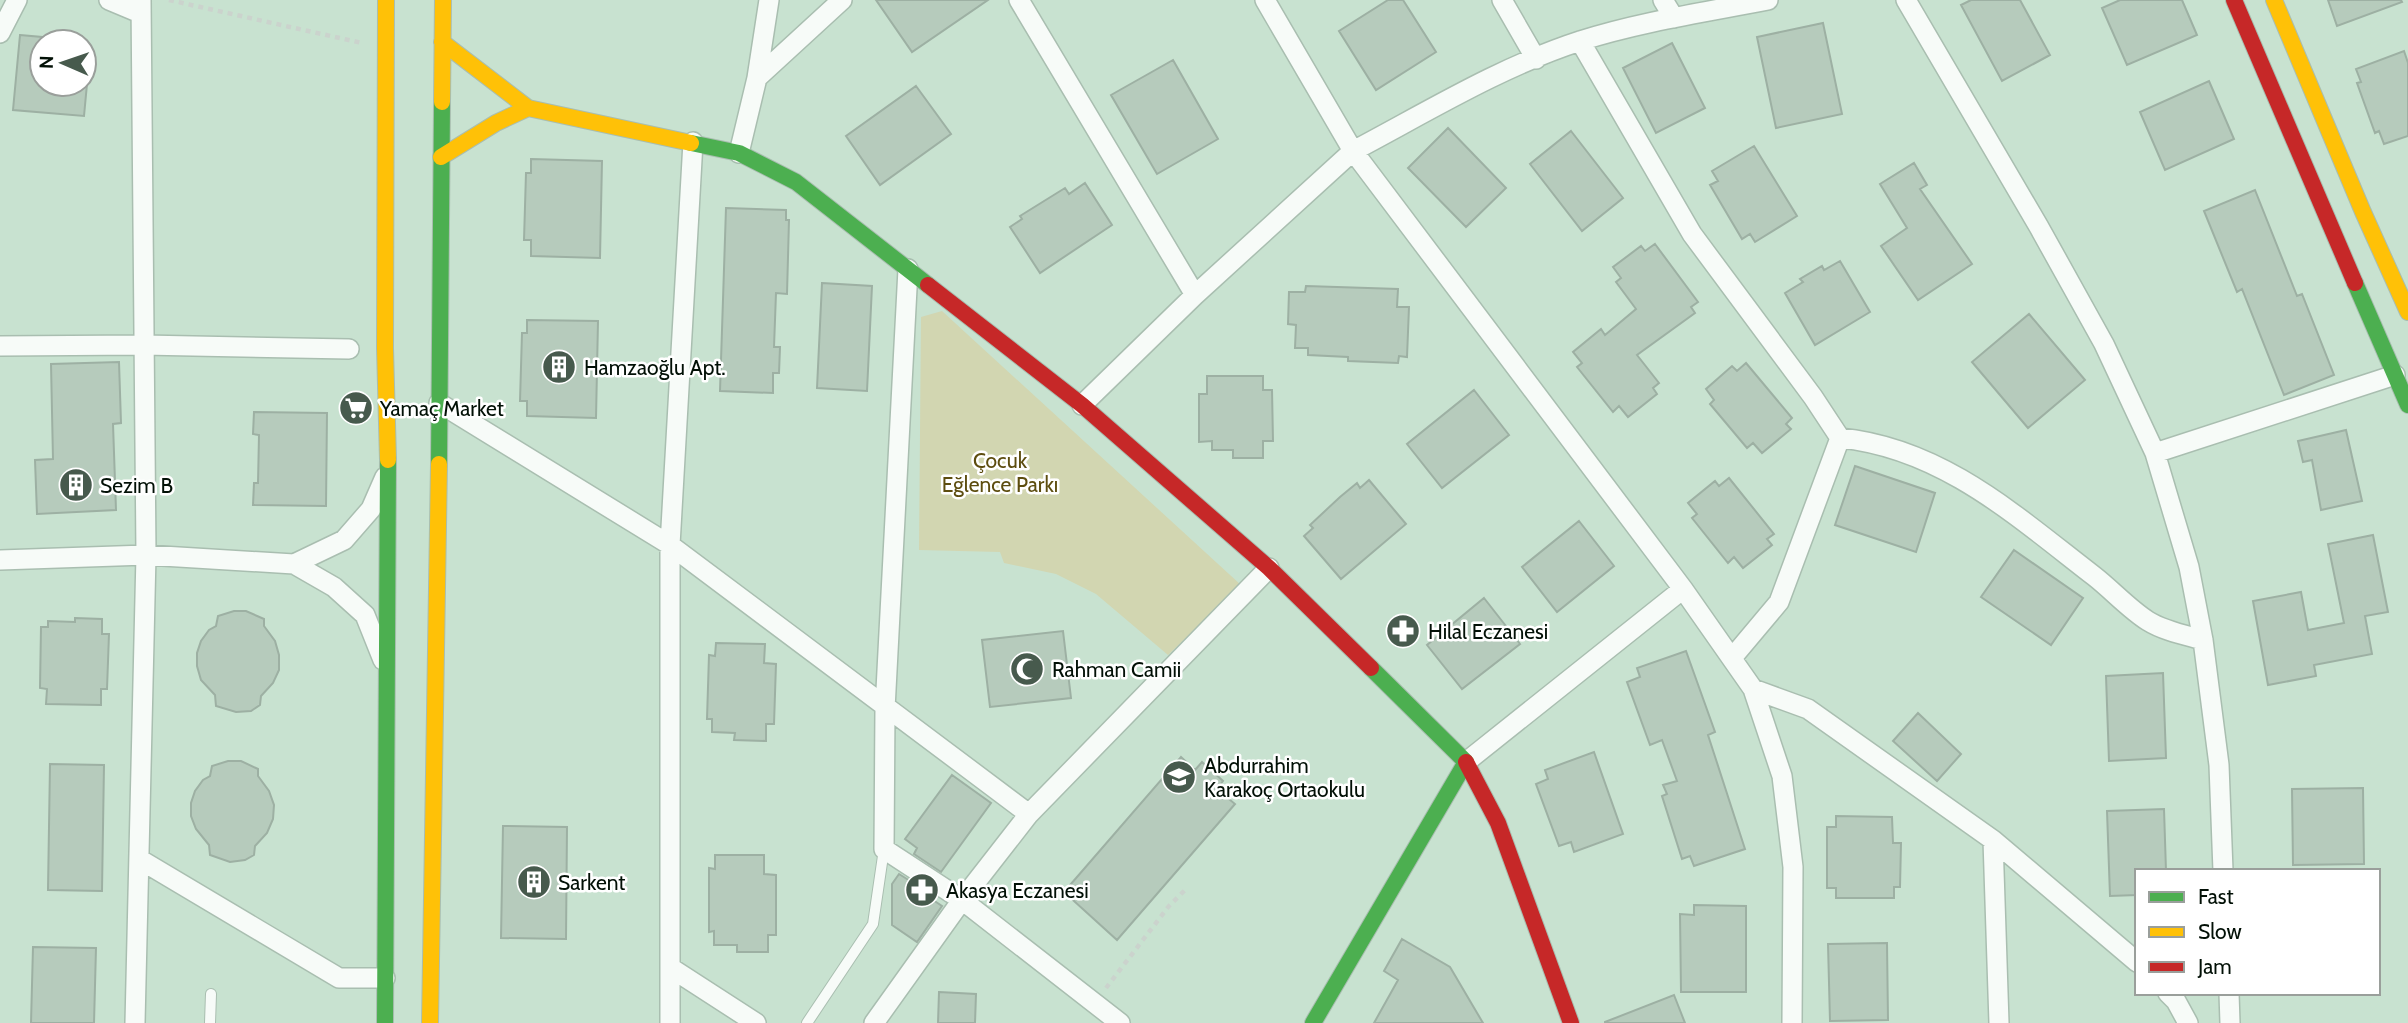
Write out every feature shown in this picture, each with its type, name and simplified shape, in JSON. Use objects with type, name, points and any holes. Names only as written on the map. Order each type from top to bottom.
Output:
[{"type":"street","points":[[0,33],[17,0]]},
{"type":"street","points":[[109,0],[140,6],[146,555],[135,1023]]},
{"type":"street","points":[[385,1023],[388,672],[386,0]]},
{"type":"street","points":[[430,1023],[443,0]]},
{"type":"street","points":[[739,153],[757,78],[769,0]]},
{"type":"street","points":[[757,78],[842,0]]},
{"type":"street","points":[[1019,0],[1195,295]]},
{"type":"street","points":[[1265,0],[1353,151],[1683,589],[1753,689],[1782,776],[1790,841],[1793,867],[1792,1023]]},
{"type":"street","points":[[1502,0],[1536,59]]},
{"type":"street","points":[[1663,0],[1674,18]]},
{"type":"street","points":[[1082,405],[1195,295],[1353,151],[1514,67],[1580,41],[1674,18],[1768,0]]},
{"type":"street","points":[[1906,0],[2039,227],[2097,333],[2155,453],[2189,568],[2203,640],[2218,765],[2223,869]]},
{"type":"street","points":[[2234,0],[2408,405]]},
{"type":"street","points":[[2274,0],[2408,312]]},
{"type":"street","points":[[1580,41],[1692,234],[1813,397],[1840,438]]},
{"type":"street","points":[[442,42],[528,108],[739,153],[796,181],[1082,405],[1269,568],[1466,762],[1498,823],[1571,1023]]},
{"type":"street","points":[[441,157],[496,123],[528,108]]},
{"type":"street","points":[[670,1023],[670,545],[694,142]]},
{"type":"street","points":[[908,269],[885,709],[884,849],[962,900],[1120,1023]]},
{"type":"street","points":[[0,346],[144,345],[349,349]]},
{"type":"street","points":[[2155,453],[2395,375]]},
{"type":"street","points":[[439,403],[670,545],[885,709],[1029,814]]},
{"type":"street","points":[[1840,438],[1869,440],[1908,452],[1952,472],[2005,508],[2148,621],[2203,640]]},
{"type":"street","points":[[1732,658],[1779,602],[1840,438]]},
{"type":"street","points":[[294,564],[344,540],[371,509],[388,470]]},
{"type":"street","points":[[0,560],[146,555],[294,564],[334,587],[365,615],[388,672]]},
{"type":"street","points":[[874,1023],[962,900],[1029,814],[1269,568]]},
{"type":"street","points":[[1313,1023],[1466,762],[1683,589]]},
{"type":"street","points":[[1753,689],[1808,709],[1993,840],[2135,960]]},
{"type":"street","points":[[1993,840],[1999,1023]]},
{"type":"street","points":[[139,859],[339,978],[385,978]]},
{"type":"street","points":[[671,968],[755,1023]]},
{"type":"street","points":[[2170,995],[2188,1023]]},
{"type":"street","points":[[2229,995],[2231,1023]]},
{"type":"lane","points":[[807,1023],[873,924],[884,849]]},
{"type":"lane","points":[[210,1023],[211,994]]},
{"type":"path","points":[[169,0],[387,48]]},
{"type":"path","points":[[1094,1003],[1185,888]]},
{"type":"green space","name":"Çocuk Eğlence Parkı","points":[[942,311],[1241,585],[1168,655],[1096,594],[1056,574],[1004,563],[1000,552],[919,550],[921,317]]},
{"type":"building","points":[[876,0],[988,0],[912,52]]},
{"type":"building","points":[[1388,0],[1403,0],[1436,52],[1376,90],[1339,31]]},
{"type":"building","points":[[1971,0],[2020,0],[2050,55],[2002,81],[1961,5]]},
{"type":"building","points":[[2120,0],[2182,0],[2197,35],[2127,65],[2102,8]]},
{"type":"building","points":[[2328,0],[2401,0],[2402,2],[2337,26]]},
{"type":"building","points":[[1823,23],[1842,114],[1776,128],[1757,37]]},
{"type":"building","points":[[20,35],[28,36],[28,98],[86,98],[84,116],[13,110]]},
{"type":"building","points":[[1672,43],[1705,108],[1656,133],[1623,68]]},
{"type":"building","points":[[2404,51],[2408,63],[2408,136],[2384,144],[2379,131],[2375,133],[2357,83],[2361,82],[2356,69]]},
{"type":"building","points":[[1173,60],[1218,139],[1157,174],[1111,95]]},
{"type":"building","points":[[2209,81],[2234,139],[2165,170],[2140,112]]},
{"type":"building","points":[[916,86],[951,134],[880,185],[846,136]]},
{"type":"building","points":[[1448,128],[1506,188],[1466,227],[1408,168]]},
{"type":"building","points":[[1571,131],[1623,198],[1582,231],[1530,164]]},
{"type":"building","points":[[1754,146],[1797,216],[1755,242],[1750,234],[1742,239],[1710,185],[1718,181],[1712,171]]},
{"type":"building","points":[[531,159],[602,161],[600,258],[531,256],[531,240],[524,240],[526,173],[531,173]]},
{"type":"building","points":[[1914,163],[1927,185],[1920,189],[1972,264],[1918,300],[1881,246],[1907,228],[1880,184]]},
{"type":"building","points":[[1085,183],[1112,225],[1040,273],[1010,227],[1022,219],[1020,216],[1065,188],[1069,194]]},
{"type":"building","points":[[2255,190],[2297,296],[2302,294],[2334,375],[2284,395],[2242,289],[2237,292],[2204,211]]},
{"type":"building","points":[[726,208],[786,210],[786,220],[789,220],[787,294],[776,293],[774,347],[780,347],[779,373],[773,373],[773,393],[720,391]]},
{"type":"building","points":[[1655,244],[1698,302],[1691,307],[1695,313],[1637,355],[1659,383],[1653,388],[1657,394],[1628,417],[1619,406],[1613,412],[1577,367],[1582,363],[1573,352],[1601,329],[1605,335],[1636,309],[1616,282],[1621,278],[1613,267],[1641,246],[1645,251]]},
{"type":"building","points":[[1840,261],[1870,312],[1815,345],[1785,293],[1803,282],[1800,279],[1822,266],[1824,270]]},
{"type":"building","points":[[822,283],[872,286],[867,391],[817,388]]},
{"type":"building","points":[[1306,286],[1398,289],[1397,307],[1409,307],[1407,357],[1399,356],[1398,363],[1348,361],[1348,357],[1308,355],[1308,348],[1295,348],[1296,325],[1288,324],[1289,292],[1305,292]]},
{"type":"building","points":[[2029,314],[2085,380],[2028,428],[1972,362]]},
{"type":"building","name":"Hamzaoğlu Apt.","points":[[527,320],[598,321],[596,418],[527,416],[527,401],[520,401],[522,333],[527,333]]},
{"type":"building","points":[[119,362],[121,423],[113,424],[116,510],[37,514],[35,460],[53,459],[51,364]]},
{"type":"building","points":[[1746,363],[1792,418],[1786,424],[1791,429],[1762,453],[1753,443],[1747,448],[1710,404],[1714,400],[1706,389],[1732,366],[1737,371]]},
{"type":"building","points":[[1207,376],[1263,376],[1263,390],[1272,390],[1273,441],[1263,441],[1263,458],[1233,458],[1233,450],[1212,450],[1212,441],[1199,442],[1199,394],[1207,394]]},
{"type":"building","points":[[1474,390],[1509,435],[1442,488],[1407,444]]},
{"type":"building","points":[[254,412],[327,413],[326,506],[253,505],[254,483],[258,483],[259,435],[253,434]]},
{"type":"building","points":[[2346,430],[2362,501],[2321,510],[2312,460],[2303,462],[2298,441]]},
{"type":"building","points":[[1855,466],[1935,493],[1916,552],[1835,525]]},
{"type":"building","points":[[1729,478],[1774,534],[1767,539],[1772,545],[1743,568],[1734,557],[1728,563],[1692,518],[1697,514],[1688,503],[1715,481],[1719,486]]},
{"type":"building","points":[[1369,480],[1406,524],[1341,579],[1304,536],[1313,528],[1310,525],[1340,497],[1357,483],[1360,488]]},
{"type":"building","points":[[1579,521],[1614,566],[1557,612],[1522,567]]},
{"type":"building","points":[[2373,535],[2388,612],[2365,616],[2372,654],[2314,665],[2316,676],[2268,685],[2253,601],[2301,592],[2308,630],[2344,623],[2328,544]]},
{"type":"building","points":[[2014,550],[2083,598],[2051,645],[1981,597]]},
{"type":"building","points":[[1484,598],[1520,644],[1462,689],[1427,645]]},
{"type":"building","points":[[234,611],[246,611],[264,619],[264,626],[275,641],[279,655],[279,670],[273,683],[261,696],[260,705],[251,711],[236,712],[216,706],[215,695],[201,680],[197,666],[201,641],[209,630],[216,626],[218,616]]},
{"type":"building","points":[[75,618],[102,619],[102,634],[109,634],[107,689],[101,689],[101,705],[46,704],[47,689],[40,688],[41,627],[48,627],[48,621],[75,622]]},
{"type":"building","name":"Rahman Camii","points":[[1063,631],[1071,698],[990,707],[982,640]]},
{"type":"building","points":[[716,643],[765,644],[764,663],[776,664],[774,724],[766,724],[766,741],[734,740],[735,733],[712,732],[712,719],[707,719],[709,655],[715,656]]},
{"type":"building","points":[[1686,651],[1715,732],[1708,735],[1745,849],[1694,866],[1690,856],[1682,859],[1662,796],[1667,794],[1663,785],[1677,781],[1662,740],[1650,745],[1627,682],[1640,677],[1637,668]]},
{"type":"building","points":[[2163,673],[2166,758],[2109,761],[2106,676]]},
{"type":"building","points":[[1918,713],[1961,754],[1937,781],[1893,741]]},
{"type":"building","points":[[1594,752],[1623,834],[1574,852],[1571,842],[1559,846],[1536,784],[1548,779],[1545,770]]},
{"type":"building","points":[[1181,757],[1195,770],[1202,762],[1223,781],[1217,789],[1235,804],[1117,940],[1064,892]]},
{"type":"building","points":[[228,761],[241,761],[258,769],[258,776],[269,791],[274,805],[273,819],[267,833],[255,846],[254,855],[245,860],[230,862],[210,855],[209,845],[196,829],[191,816],[195,791],[203,780],[210,776],[212,766]]},
{"type":"building","points":[[50,764],[104,765],[102,891],[48,890]]},
{"type":"building","points":[[952,775],[991,803],[941,872],[914,854],[917,848],[905,839]]},
{"type":"building","points":[[2363,788],[2364,864],[2293,865],[2292,789]]},
{"type":"building","points":[[2164,809],[2166,869],[2135,869],[2135,895],[2110,896],[2107,811]]},
{"type":"building","points":[[1836,816],[1892,817],[1893,843],[1901,843],[1900,887],[1894,887],[1894,898],[1836,898],[1836,888],[1827,888],[1827,827],[1836,827]]},
{"type":"building","name":"Sarkent","points":[[503,826],[567,827],[566,939],[501,938]]},
{"type":"building","points":[[715,855],[764,855],[764,874],[776,875],[776,935],[768,935],[768,952],[737,952],[737,945],[714,945],[714,931],[709,932],[709,868],[715,869]]},
{"type":"building","points":[[899,874],[926,891],[924,894],[942,906],[917,942],[892,925],[892,884]]},
{"type":"building","points":[[1694,905],[1746,906],[1746,992],[1681,992],[1680,914],[1694,915]]},
{"type":"building","points":[[1402,939],[1450,967],[1483,1023],[1374,1023],[1398,980],[1384,971]]},
{"type":"building","points":[[1887,943],[1888,1020],[1830,1021],[1828,944]]},
{"type":"building","points":[[33,947],[96,948],[94,1023],[31,1023]]},
{"type":"building","points":[[939,992],[976,994],[975,1023],[938,1023]]},
{"type":"building","points":[[1674,995],[1685,1023],[1605,1023],[1605,1022]]},
{"type":"traffic: fast","points":[[439,464],[442,102]]},
{"type":"traffic: fast","points":[[691,143],[739,153],[796,182],[928,285]]},
{"type":"traffic: fast","points":[[2355,283],[2408,405]]},
{"type":"traffic: fast","points":[[385,1023],[388,460]]},
{"type":"traffic: fast","points":[[1313,1023],[1466,762],[1371,668]]},
{"type":"traffic: slow","points":[[386,0],[385,348],[388,460]]},
{"type":"traffic: slow","points":[[442,102],[443,0]]},
{"type":"traffic: slow","points":[[2274,0],[2408,312]]},
{"type":"traffic: slow","points":[[442,42],[528,108],[691,143]]},
{"type":"traffic: slow","points":[[441,157],[496,123],[528,108]]},
{"type":"traffic: slow","points":[[430,1023],[439,464]]},
{"type":"traffic: jam","points":[[2234,0],[2355,283]]},
{"type":"traffic: jam","points":[[928,285],[1082,405],[1269,568],[1371,668]]},
{"type":"traffic: jam","points":[[1466,762],[1498,823],[1571,1023]]},
{"type":"place","name":"Hamzaoğlu Apt.","points":[[559,367]]},
{"type":"place","name":"Yamaç Market","points":[[356,408]]},
{"type":"place","name":"Sezim B","points":[[76,485]]},
{"type":"place","name":"Hilal Eczanesi","points":[[1403,631]]},
{"type":"place","name":"Rahman Camii","points":[[1027,669]]},
{"type":"place","name":"Abdurrahim Karakoç Ortaokulu","points":[[1179,777]]},
{"type":"place","name":"Sarkent","points":[[534,882]]},
{"type":"place","name":"Akasya Eczanesi","points":[[922,890]]}]
